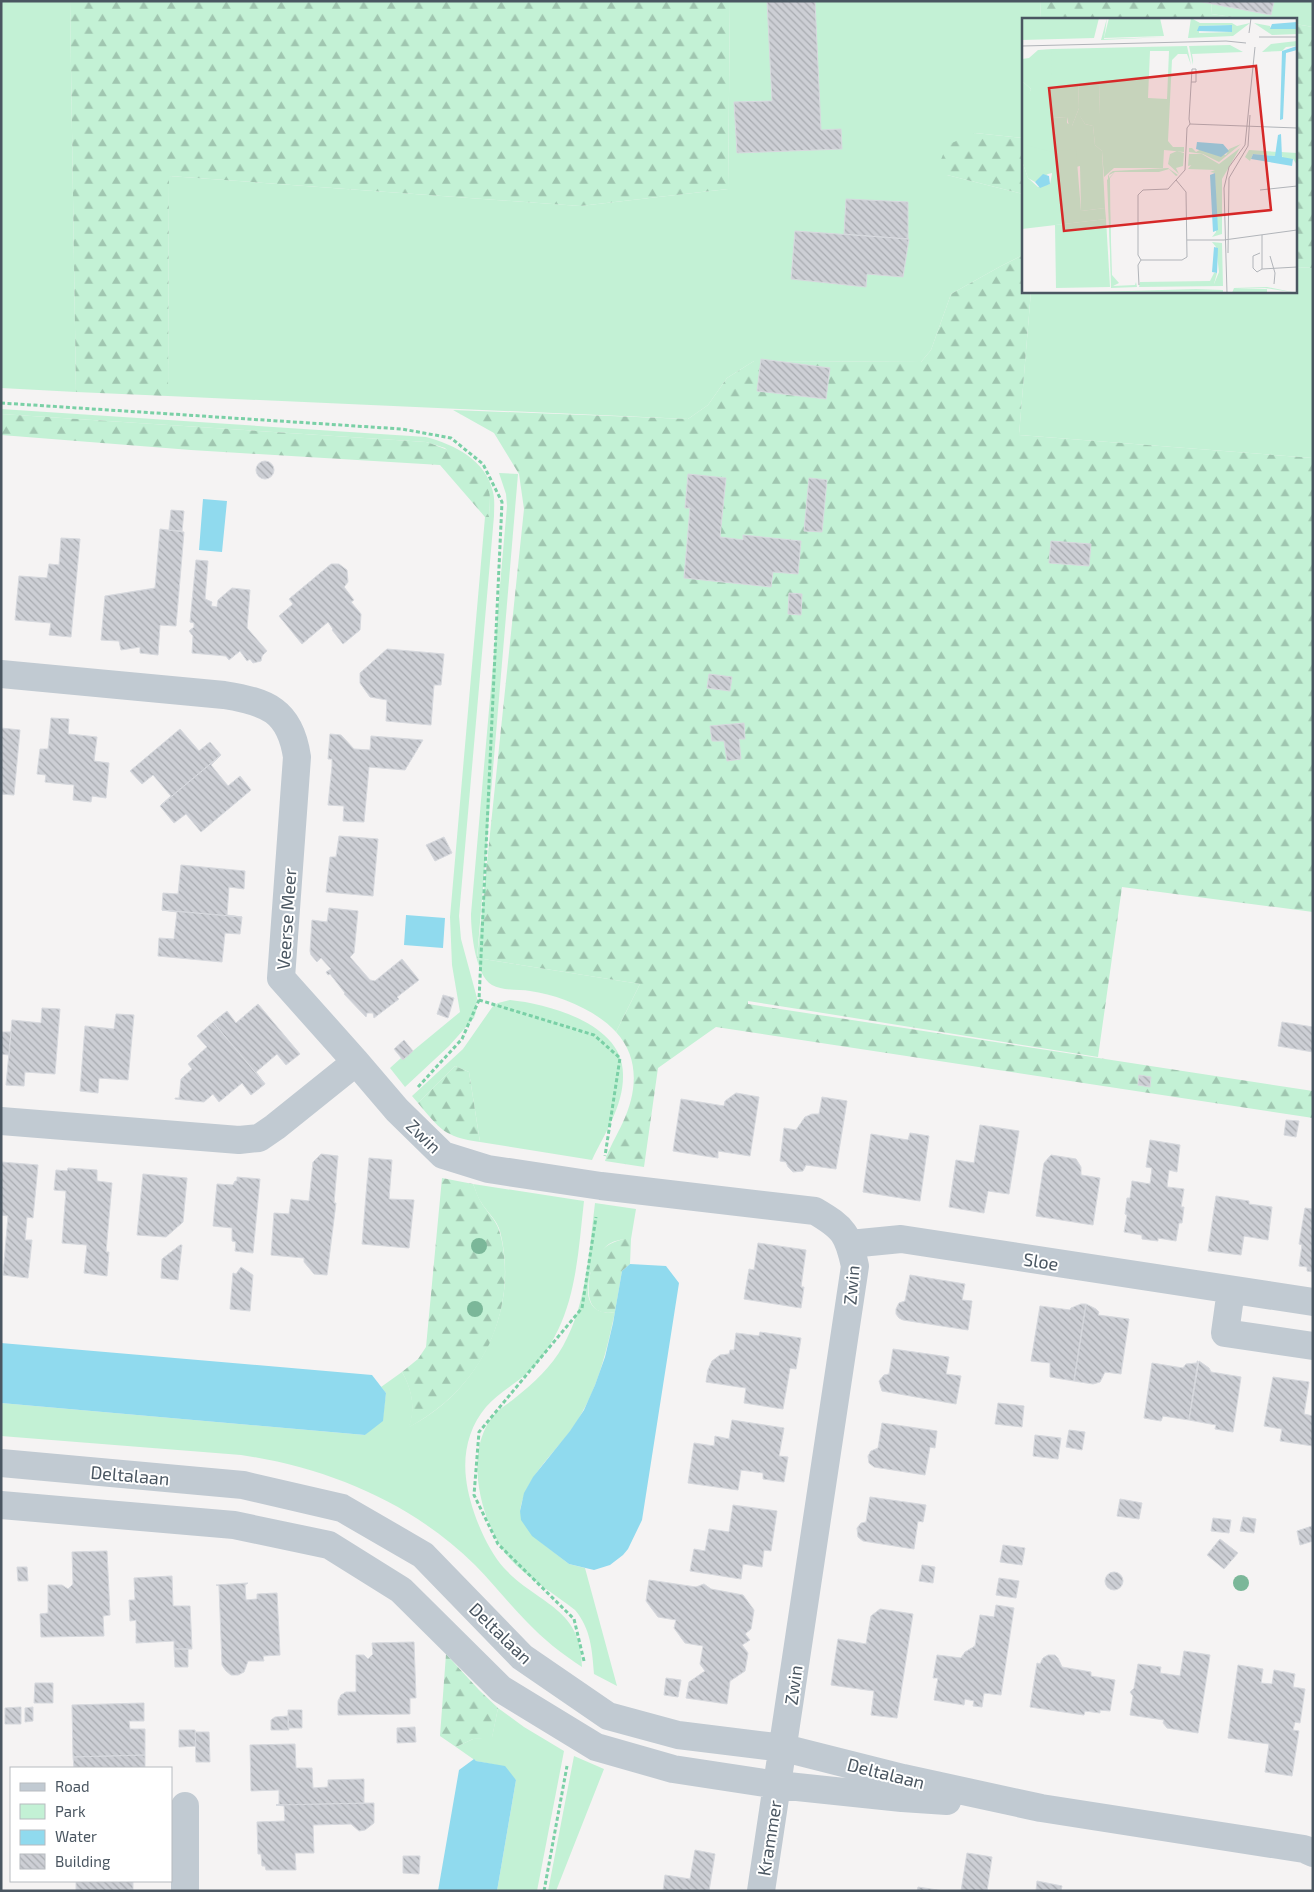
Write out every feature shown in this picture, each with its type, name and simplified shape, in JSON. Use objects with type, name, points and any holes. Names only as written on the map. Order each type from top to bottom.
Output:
[{"type":"street","name":"Veerse Meer","points":[[1,674],[224,695],[260,703],[281,716],[295,742],[297,757],[281,978],[356,1062]]},
{"type":"street","name":"Zwin","points":[[356,1062],[397,1110],[443,1156],[488,1169],[601,1186],[815,1211],[836,1224],[850,1244],[855,1266],[778,1785]]},
{"type":"street","points":[[1,1121],[240,1140],[259,1138],[275,1128],[356,1062]]},
{"type":"street","name":"Sloe","points":[[850,1244],[901,1239],[1313,1302]]},
{"type":"street","points":[[1231,1290],[1225,1334],[1313,1346]]},
{"type":"street","name":"Deltalaan","points":[[1,1463],[243,1485],[342,1508],[423,1555],[522,1657],[608,1716],[678,1735],[784,1748],[903,1778],[1041,1808],[1310,1850]]},
{"type":"street","name":"Deltalaan","points":[[1,1504],[234,1525],[329,1544],[401,1590],[501,1689],[596,1747],[673,1769],[778,1785],[902,1798],[1041,1808]]},
{"type":"street","name":"Krammer","points":[[761,1891],[778,1785]]},
{"type":"street","points":[[184,1806],[185,1891]]},
{"type":"path","points":[[1,403],[402,429],[451,438],[483,464],[502,502],[479,1000],[462,1039],[397,1110]]},
{"type":"path","points":[[479,1000],[594,1034],[620,1058],[582,1308],[479,1432],[474,1495],[498,1544],[574,1619],[584,1660],[584,1700]]},
{"type":"path","points":[[544,1891],[573,1733]]},
{"type":"green space","points":[[1,1],[70,1],[76,392],[1,388]]},
{"type":"green space","points":[[70,1],[730,1],[728,189],[580,206],[169,176],[168,396],[76,392]]},
{"type":"green space","points":[[730,1],[1040,1],[1041,18],[1022,18],[1022,138],[975,133],[947,175],[1022,194],[1022,256],[951,294],[931,350],[921,362],[754,361],[727,378],[708,405],[688,419],[168,396],[169,176],[580,206],[728,189]]},
{"type":"green space","points":[[1040,1],[1212,1],[1211,14],[1241,18],[1041,18]]},
{"type":"green space","points":[[1212,1],[1313,1],[1313,27],[1296,24],[1296,18],[1241,18],[1211,14]]},
{"type":"green space","points":[[1296,24],[1313,27],[1313,268],[1296,267]]},
{"type":"green space","points":[[975,133],[1022,138],[1022,194],[947,175],[940,162],[947,145]]},
{"type":"green space","points":[[1022,256],[1022,292],[1031,292],[1019,435],[1313,458],[1313,912],[1122,887],[1098,1057],[748,1001],[748,1004],[1313,1091],[1313,1118],[716,1027],[658,1068],[644,1167],[605,1161],[628,1111],[634,1076],[629,1053],[624,1042],[616,1032],[640,984],[477,958],[524,509],[519,474],[494,433],[453,410],[688,419],[708,405],[727,378],[754,361],[921,362],[931,350],[951,294]]},
{"type":"green space","points":[[1296,267],[1313,268],[1313,458],[1019,435],[1031,292],[1296,292]]},
{"type":"green space","points":[[1,409],[426,437],[458,449],[484,471],[493,492],[494,516],[459,916],[461,939],[477,998],[476,1012],[474,1018],[449,1046],[405,1087],[390,1068],[460,1012],[452,965],[450,917],[485,517],[489,517],[490,496],[445,448],[426,442],[1,414]]},
{"type":"green space","points":[[1,414],[426,442],[447,450],[467,461],[482,476],[490,497],[489,517],[485,517],[440,465],[191,450],[1,435]]},
{"type":"green space","points":[[499,473],[518,474],[477,958],[640,984],[616,1032],[588,1010],[565,1000],[541,993],[506,989],[492,985],[486,980],[478,963],[475,952],[471,914],[507,506],[506,494]]},
{"type":"green space","points":[[510,1000],[544,1006],[581,1020],[598,1030],[611,1042],[620,1057],[623,1074],[620,1097],[613,1118],[592,1160],[480,1142],[469,1072],[455,1066],[418,1103],[412,1096],[463,1049],[493,1006]]},
{"type":"green space","points":[[455,1066],[469,1072],[480,1142],[450,1134],[438,1125],[418,1103]]},
{"type":"green space","points":[[442,1178],[473,1184],[480,1200],[496,1223],[504,1252],[504,1291],[494,1334],[485,1354],[473,1372],[444,1403],[408,1428],[412,1414],[412,1400],[402,1372],[418,1359],[426,1347]]},
{"type":"green space","points":[[473,1184],[584,1201],[579,1250],[573,1283],[558,1330],[548,1348],[532,1369],[495,1398],[480,1415],[471,1432],[465,1459],[466,1478],[474,1513],[490,1549],[504,1568],[517,1580],[555,1608],[566,1619],[574,1631],[580,1647],[582,1667],[539,1634],[475,1565],[450,1543],[424,1523],[367,1491],[305,1469],[241,1455],[1,1436],[1,1403],[365,1435],[383,1416],[386,1393],[381,1387],[402,1372],[412,1399],[409,1427],[434,1411],[456,1392],[474,1370],[489,1345],[499,1318],[504,1289],[505,1260],[500,1231],[480,1200]]},
{"type":"green space","points":[[595,1203],[636,1209],[631,1239],[609,1244],[601,1252],[590,1274],[589,1298],[593,1307],[602,1312],[615,1312],[609,1340],[602,1366],[586,1405],[571,1430],[536,1473],[523,1497],[520,1511],[542,1543],[569,1564],[585,1568],[617,1686],[594,1674],[588,1632],[575,1610],[525,1573],[510,1559],[500,1545],[484,1508],[477,1468],[479,1448],[484,1430],[494,1415],[548,1368],[563,1346],[571,1329],[586,1276]]},
{"type":"green space","points":[[631,1239],[630,1264],[622,1271],[615,1312],[601,1312],[590,1301],[589,1281],[592,1266],[595,1259],[604,1249],[616,1241]]},
{"type":"green space","points":[[446,1654],[498,1708],[492,1738],[473,1739],[456,1747],[440,1736]]},
{"type":"green space","points":[[498,1708],[524,1727],[564,1751],[537,1891],[497,1891],[516,1780],[496,1765],[476,1761],[456,1747],[473,1739],[492,1737]]},
{"type":"green space","points":[[574,1756],[604,1769],[556,1891],[548,1891]]},
{"type":"water","points":[[203,499],[227,501],[222,552],[199,550]]},
{"type":"water","points":[[406,915],[445,918],[443,948],[404,945]]},
{"type":"water","points":[[630,1264],[666,1266],[679,1283],[642,1520],[628,1549],[623,1555],[610,1565],[594,1570],[569,1564],[532,1536],[521,1520],[520,1511],[524,1493],[533,1477],[570,1431],[584,1410],[605,1357],[622,1271]]},
{"type":"water","points":[[1,1343],[372,1375],[386,1393],[383,1421],[365,1435],[1,1403]]},
{"type":"water","points":[[474,1759],[476,1761],[505,1766],[516,1780],[497,1891],[438,1891],[459,1770]]},
{"type":"building","points":[[767,1],[815,1],[821,130],[841,129],[842,149],[737,153],[734,102],[772,101]]},
{"type":"building","points":[[1197,1],[1274,1],[1271,15]]},
{"type":"building","points":[[846,199],[908,202],[908,239],[844,234]]},
{"type":"building","points":[[795,231],[909,239],[903,277],[867,274],[866,287],[791,279]]},
{"type":"building","points":[[761,359],[830,368],[826,399],[757,391]]},
{"type":"building","points":[[261,461],[269,461],[274,466],[272,477],[261,479],[256,474],[256,466]]},
{"type":"building","points":[[688,474],[726,478],[720,537],[743,540],[743,535],[801,541],[798,574],[773,572],[771,587],[684,578],[690,508],[685,508]]},
{"type":"building","points":[[809,478],[827,480],[822,532],[804,531]]},
{"type":"building","points":[[171,510],[184,511],[182,531],[169,530]]},
{"type":"building","points":[[160,529],[184,532],[176,626],[160,625],[158,655],[140,653],[140,647],[121,650],[119,641],[101,640],[105,596],[155,588]]},
{"type":"building","points":[[61,538],[80,539],[71,637],[49,635],[51,623],[15,620],[19,576],[47,578],[49,564],[59,565]]},
{"type":"building","points":[[1051,541],[1091,544],[1089,566],[1049,563]]},
{"type":"building","points":[[196,560],[208,561],[205,599],[212,602],[211,606],[217,607],[218,600],[232,588],[250,590],[247,628],[267,651],[262,656],[261,661],[253,663],[250,659],[247,661],[240,651],[229,660],[226,656],[192,653],[193,636],[189,631],[194,627],[194,623],[190,622]]},
{"type":"building","points":[[331,564],[339,564],[347,570],[348,582],[344,587],[354,600],[351,602],[361,614],[360,630],[343,644],[328,622],[302,644],[279,616],[293,604],[289,599]]},
{"type":"building","points":[[789,593],[802,594],[801,615],[788,614]]},
{"type":"building","points":[[387,649],[444,654],[441,685],[434,685],[431,725],[386,721],[387,700],[370,697],[360,683],[360,673]]},
{"type":"building","points":[[709,674],[732,677],[730,691],[707,688]]},
{"type":"building","points":[[51,718],[69,719],[68,734],[97,737],[94,761],[109,763],[106,798],[92,796],[91,802],[73,800],[74,785],[45,782],[46,775],[37,774],[40,749],[48,749]]},
{"type":"building","points":[[744,723],[745,739],[739,739],[741,759],[727,761],[724,741],[712,741],[710,726]]},
{"type":"building","points":[[1,728],[20,730],[14,795],[1,794]]},
{"type":"building","points":[[180,729],[199,751],[210,742],[221,755],[160,806],[171,796],[153,775],[142,784],[130,771]]},
{"type":"building","points":[[330,734],[341,735],[354,749],[370,750],[371,736],[423,740],[405,770],[369,767],[364,822],[343,821],[344,806],[328,805],[332,766],[332,759],[328,759]]},
{"type":"building","points":[[221,755],[211,765],[228,786],[240,776],[251,790],[201,832],[186,814],[174,823],[160,806]]},
{"type":"building","points":[[339,836],[378,839],[373,896],[326,892],[330,857],[336,857]]},
{"type":"building","points":[[444,837],[452,853],[435,861],[426,845]]},
{"type":"building","points":[[181,865],[245,871],[244,889],[229,887],[227,915],[242,917],[162,910],[163,893],[178,894]]},
{"type":"building","points":[[329,908],[358,911],[354,953],[350,957],[370,980],[375,981],[402,959],[419,980],[397,997],[399,999],[374,1018],[373,1013],[367,1013],[366,1017],[344,994],[330,974],[328,975],[326,972],[331,969],[321,958],[317,962],[311,955],[312,920],[327,922]]},
{"type":"building","points":[[162,910],[242,917],[240,934],[225,933],[222,962],[158,956],[159,938],[174,939],[177,912]]},
{"type":"building","points":[[443,995],[454,998],[448,1018],[437,1014]]},
{"type":"building","points":[[258,1004],[300,1054],[286,1065],[277,1054],[256,1072],[265,1084],[213,1022],[227,1011],[236,1023]]},
{"type":"building","points":[[42,1008],[60,1009],[55,1074],[25,1072],[24,1086],[6,1085],[12,1020],[41,1023]]},
{"type":"building","points":[[116,1014],[134,1015],[128,1080],[99,1078],[98,1093],[80,1091],[85,1026],[114,1029]]},
{"type":"building","points":[[213,1022],[265,1084],[251,1095],[242,1083],[219,1102],[213,1094],[204,1102],[175,1099],[179,1098],[181,1079],[192,1069],[188,1064],[207,1047],[197,1036]]},
{"type":"building","points":[[1282,1022],[1313,1027],[1313,1052],[1278,1046]]},
{"type":"building","points":[[1,1032],[11,1032],[9,1055],[1,1054]]},
{"type":"building","points":[[404,1040],[413,1051],[403,1060],[394,1049]]},
{"type":"building","points":[[1139,1075],[1151,1077],[1150,1087],[1138,1085]]},
{"type":"building","points":[[736,1093],[759,1097],[750,1156],[718,1151],[718,1158],[673,1151],[681,1099],[724,1106],[725,1101]]},
{"type":"building","points":[[822,1097],[847,1101],[836,1169],[806,1165],[803,1171],[793,1172],[786,1162],[780,1161],[784,1128],[796,1130],[805,1117],[819,1114]]},
{"type":"building","points":[[1286,1120],[1299,1121],[1296,1137],[1284,1135]]},
{"type":"building","points":[[980,1125],[1019,1131],[1009,1194],[988,1191],[984,1213],[949,1207],[956,1160],[974,1163]]},
{"type":"building","points":[[910,1133],[929,1136],[920,1201],[863,1192],[871,1134],[908,1140]]},
{"type":"building","points":[[1150,1140],[1180,1145],[1177,1172],[1169,1170],[1167,1187],[1184,1189],[1181,1207],[1184,1207],[1182,1223],[1179,1223],[1176,1241],[1158,1238],[1158,1241],[1142,1239],[1142,1235],[1124,1232],[1127,1198],[1130,1198],[1132,1181],[1150,1184],[1152,1168],[1146,1167]]},
{"type":"building","points":[[321,1154],[338,1156],[334,1203],[336,1203],[327,1275],[314,1274],[304,1262],[304,1258],[271,1255],[274,1213],[289,1214],[291,1199],[309,1201],[313,1162]]},
{"type":"building","points":[[1051,1155],[1076,1159],[1081,1167],[1081,1175],[1100,1178],[1093,1225],[1036,1216],[1044,1163]]},
{"type":"building","points":[[369,1158],[392,1160],[389,1199],[414,1200],[409,1248],[362,1244]]},
{"type":"building","points":[[1,1162],[38,1165],[33,1218],[27,1217],[25,1240],[32,1240],[28,1278],[3,1275],[8,1216],[1,1215]]},
{"type":"building","points":[[68,1168],[97,1170],[97,1181],[112,1183],[106,1252],[109,1252],[107,1276],[84,1273],[87,1245],[62,1243],[66,1191],[54,1190],[56,1170],[67,1171]]},
{"type":"building","points":[[143,1174],[187,1178],[183,1222],[166,1237],[137,1235]]},
{"type":"building","points":[[237,1177],[260,1179],[253,1253],[235,1251],[236,1242],[232,1241],[232,1228],[213,1226],[217,1184],[233,1185],[237,1181]]},
{"type":"building","points":[[1216,1196],[1272,1207],[1268,1240],[1244,1236],[1241,1255],[1208,1251]]},
{"type":"building","points":[[1305,1208],[1313,1209],[1313,1272],[1307,1271],[1307,1267],[1299,1266],[1302,1245],[1299,1244]]},
{"type":"building","points":[[758,1243],[806,1250],[801,1287],[804,1287],[801,1308],[744,1299],[749,1269],[754,1270]]},
{"type":"building","points":[[182,1245],[178,1280],[161,1278],[162,1259]]},
{"type":"building","points":[[241,1267],[253,1275],[250,1311],[230,1309],[233,1273],[236,1274]]},
{"type":"building","points":[[910,1275],[965,1284],[962,1300],[972,1301],[968,1330],[899,1318],[896,1314],[896,1309],[899,1303],[905,1301]]},
{"type":"building","points":[[1081,1304],[1086,1304],[1074,1381],[1050,1377],[1050,1363],[1031,1361],[1040,1306],[1070,1310]]},
{"type":"building","points":[[1086,1304],[1096,1309],[1099,1312],[1098,1315],[1129,1319],[1121,1374],[1105,1372],[1100,1382],[1093,1384],[1074,1381]]},
{"type":"building","points":[[760,1332],[801,1338],[796,1369],[790,1368],[783,1409],[744,1403],[746,1388],[706,1382],[712,1361],[720,1355],[729,1354],[730,1350],[734,1350],[736,1333],[759,1336]]},
{"type":"building","points":[[893,1349],[949,1357],[946,1374],[961,1376],[956,1404],[882,1391],[879,1381],[884,1375],[889,1374]]},
{"type":"building","points":[[1198,1361],[1189,1420],[1163,1416],[1161,1421],[1144,1418],[1152,1363],[1183,1368],[1186,1364],[1197,1363]]},
{"type":"building","points":[[1199,1361],[1209,1368],[1211,1372],[1241,1377],[1233,1432],[1215,1429],[1216,1425],[1189,1420]]},
{"type":"building","points":[[1273,1377],[1309,1382],[1304,1414],[1313,1416],[1313,1446],[1280,1441],[1282,1429],[1264,1426]]},
{"type":"building","points":[[998,1403],[1024,1406],[1022,1427],[995,1424]]},
{"type":"building","points":[[732,1420],[784,1428],[779,1456],[788,1457],[784,1482],[763,1479],[763,1473],[741,1470],[738,1490],[688,1483],[694,1443],[714,1446],[715,1436],[729,1439]]},
{"type":"building","points":[[882,1423],[937,1431],[935,1448],[930,1447],[925,1475],[874,1467],[869,1463],[868,1456],[871,1451],[878,1448]]},
{"type":"building","points":[[1069,1430],[1085,1432],[1082,1450],[1066,1447]]},
{"type":"building","points":[[1035,1435],[1061,1438],[1058,1459],[1033,1456]]},
{"type":"building","points":[[870,1497],[926,1505],[923,1522],[918,1521],[914,1549],[863,1541],[858,1537],[857,1528],[861,1523],[866,1522]]},
{"type":"building","points":[[1120,1499],[1142,1503],[1139,1519],[1117,1516]]},
{"type":"building","points":[[733,1505],[777,1511],[771,1551],[764,1550],[762,1567],[743,1564],[741,1579],[690,1571],[694,1549],[705,1551],[709,1529],[729,1532]]},
{"type":"building","points":[[1243,1517],[1256,1519],[1254,1533],[1240,1531]]},
{"type":"building","points":[[1213,1518],[1231,1520],[1229,1533],[1211,1531]]},
{"type":"building","points":[[1312,1526],[1313,1541],[1300,1545],[1297,1531]]},
{"type":"building","points":[[1220,1539],[1238,1553],[1224,1569],[1207,1555]]},
{"type":"building","points":[[1003,1545],[1025,1548],[1022,1565],[1000,1562]]},
{"type":"building","points":[[107,1551],[110,1615],[103,1616],[104,1636],[41,1637],[40,1614],[48,1613],[48,1585],[62,1585],[68,1589],[73,1584],[72,1552]]},
{"type":"building","points":[[922,1565],[935,1567],[933,1583],[919,1581]]},
{"type":"building","points":[[17,1567],[27,1567],[28,1581],[18,1581]]},
{"type":"building","points":[[1114,1572],[1120,1575],[1123,1581],[1120,1587],[1114,1590],[1108,1587],[1105,1581],[1108,1575]]},
{"type":"building","points":[[172,1576],[173,1606],[190,1606],[192,1649],[174,1649],[174,1641],[136,1643],[136,1620],[130,1621],[129,1600],[135,1600],[134,1578]]},
{"type":"building","points":[[999,1578],[1019,1581],[1016,1598],[996,1595]]},
{"type":"building","points":[[649,1580],[696,1587],[704,1584],[711,1589],[743,1595],[754,1610],[751,1629],[745,1634],[750,1640],[742,1645],[748,1653],[745,1671],[730,1681],[727,1704],[686,1698],[689,1682],[705,1671],[700,1664],[703,1646],[685,1643],[674,1628],[676,1620],[658,1617],[646,1601]]},
{"type":"building","points":[[248,1583],[245,1585],[246,1600],[257,1599],[257,1594],[277,1593],[280,1655],[263,1656],[264,1661],[248,1661],[244,1672],[238,1675],[231,1675],[222,1665],[219,1586],[216,1585]]},
{"type":"building","points":[[996,1605],[1014,1608],[1001,1695],[984,1693],[982,1707],[973,1706],[974,1701],[965,1699],[964,1705],[934,1700],[938,1678],[933,1678],[937,1655],[961,1658],[965,1652],[975,1646],[980,1615],[994,1617]]},
{"type":"building","points":[[880,1609],[913,1614],[897,1718],[871,1715],[874,1691],[831,1685],[838,1639],[866,1644],[871,1616]]},
{"type":"building","points":[[414,1642],[416,1698],[410,1698],[410,1714],[338,1715],[338,1701],[341,1695],[346,1692],[356,1692],[356,1655],[364,1655],[368,1659],[373,1654],[372,1643]]},
{"type":"building","points":[[174,1649],[188,1649],[188,1667],[175,1667]]},
{"type":"building","points":[[1184,1651],[1210,1655],[1198,1733],[1167,1728],[1163,1723],[1164,1720],[1130,1715],[1133,1696],[1130,1692],[1134,1688],[1138,1664],[1161,1667],[1160,1673],[1180,1676]]},
{"type":"building","points":[[1048,1655],[1055,1655],[1062,1667],[1091,1672],[1091,1676],[1115,1680],[1110,1711],[1100,1710],[1100,1713],[1085,1711],[1084,1715],[1030,1707],[1037,1663],[1040,1664],[1043,1658]]},
{"type":"building","points":[[1238,1665],[1263,1669],[1261,1683],[1272,1684],[1274,1670],[1295,1674],[1293,1687],[1305,1689],[1300,1723],[1295,1722],[1293,1730],[1299,1731],[1292,1776],[1265,1772],[1269,1744],[1228,1738]]},
{"type":"building","points":[[666,1678],[681,1680],[678,1697],[664,1695]]},
{"type":"building","points":[[35,1683],[53,1683],[53,1703],[34,1703]]},
{"type":"building","points":[[144,1703],[144,1721],[129,1721],[130,1729],[145,1729],[145,1755],[73,1757],[72,1705]]},
{"type":"building","points":[[21,1707],[21,1724],[5,1724],[5,1708]]},
{"type":"building","points":[[33,1707],[33,1721],[25,1722],[25,1708]]},
{"type":"building","points":[[288,1710],[302,1710],[302,1728],[288,1728]]},
{"type":"building","points":[[288,1716],[289,1730],[271,1730],[271,1720],[275,1717]]},
{"type":"building","points":[[415,1727],[416,1742],[397,1743],[397,1728]]},
{"type":"building","points":[[179,1730],[195,1730],[196,1746],[179,1747]]},
{"type":"building","points":[[195,1732],[209,1732],[210,1762],[196,1762]]},
{"type":"building","points":[[295,1744],[296,1768],[312,1768],[313,1788],[328,1787],[328,1780],[364,1779],[364,1803],[276,1805],[279,1804],[279,1790],[251,1791],[250,1745]]},
{"type":"building","points":[[145,1755],[145,1767],[74,1767],[73,1757]]},
{"type":"building","points":[[374,1803],[374,1823],[365,1830],[359,1831],[351,1824],[313,1825],[314,1853],[295,1853],[296,1870],[266,1870],[265,1866],[262,1866],[261,1854],[258,1854],[257,1822],[285,1821],[284,1806],[276,1805]]},
{"type":"building","points":[[695,1850],[715,1854],[709,1891],[663,1891],[665,1875],[690,1879]]},
{"type":"building","points":[[967,1853],[992,1857],[987,1891],[961,1891]]},
{"type":"building","points":[[403,1856],[420,1856],[419,1874],[403,1873]]},
{"type":"building","points":[[1037,1881],[1062,1886],[1061,1891],[1036,1891]]},
{"type":"building","points":[[76,1882],[133,1882],[133,1891],[76,1891]]},
{"type":"building","points":[[918,1887],[944,1891],[917,1891]]}]
